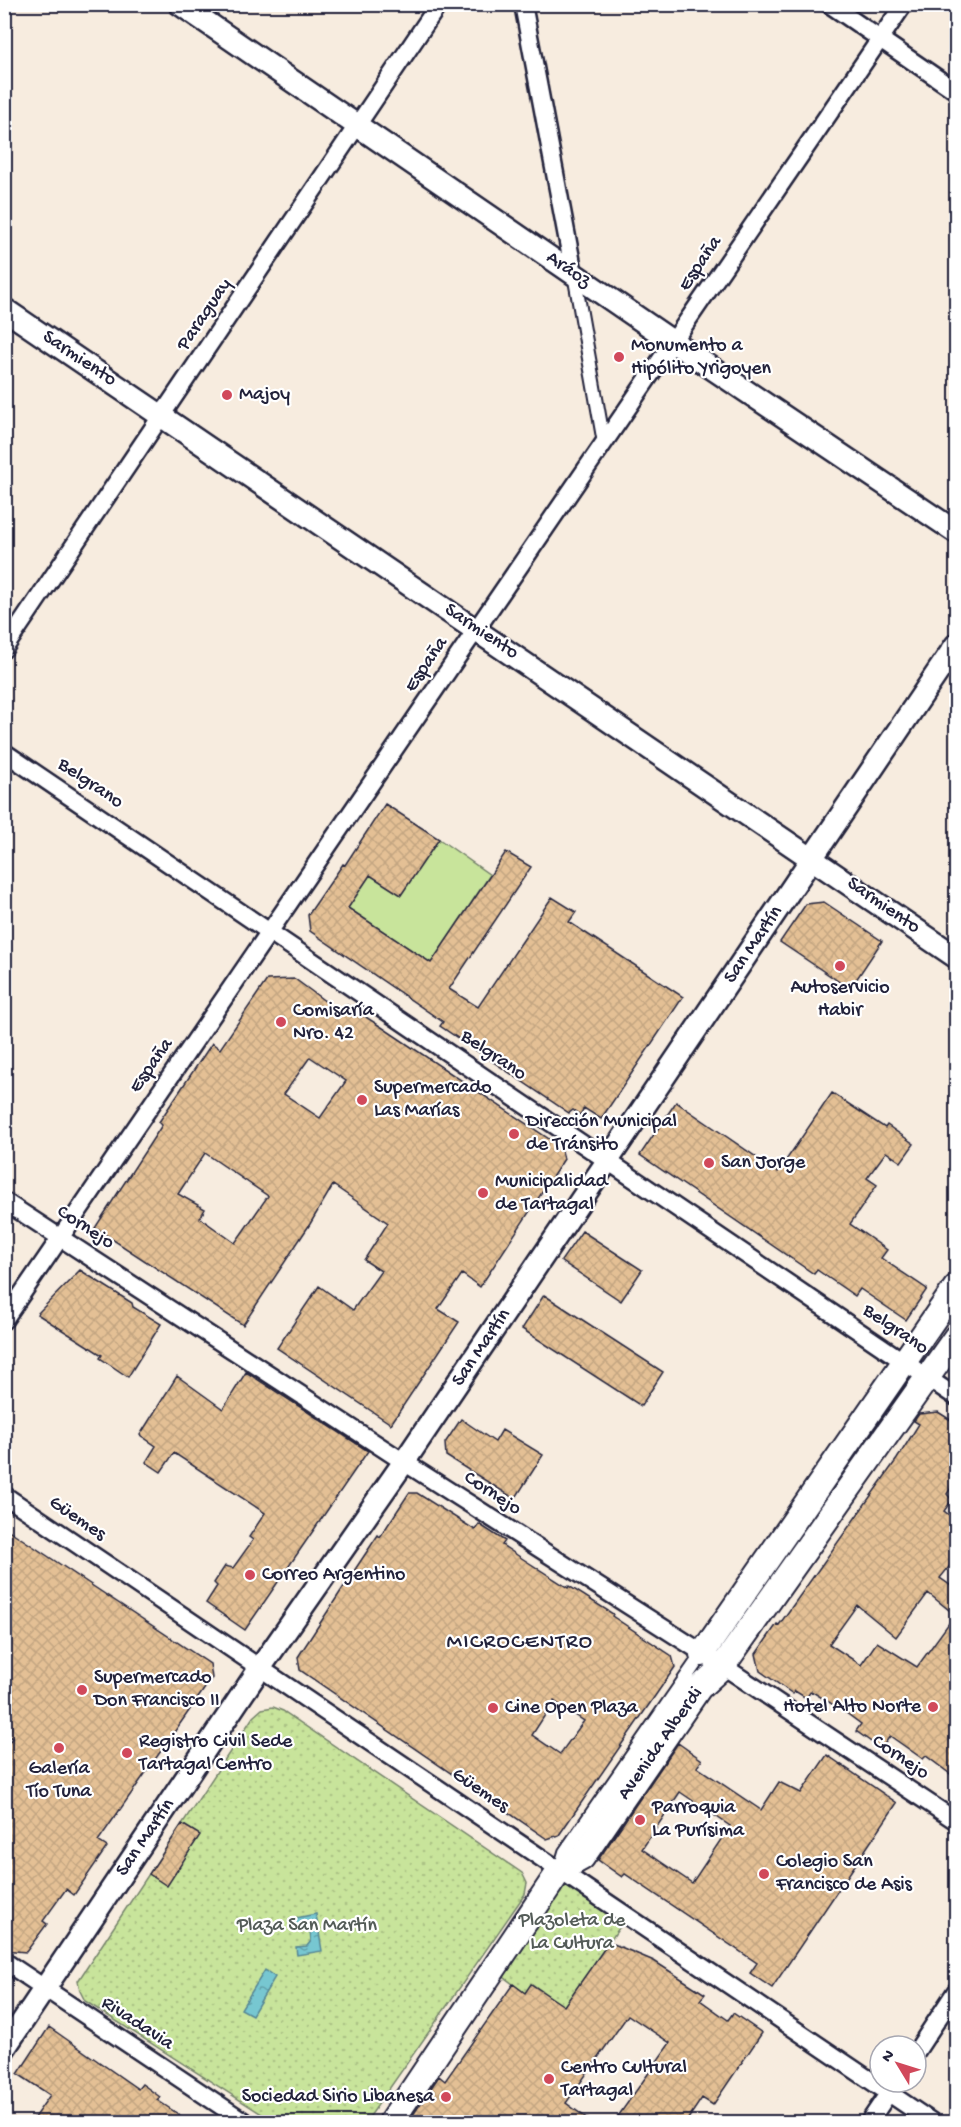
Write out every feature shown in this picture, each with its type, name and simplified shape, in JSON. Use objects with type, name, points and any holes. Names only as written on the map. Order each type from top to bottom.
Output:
[{"type":"main road","points":[[702,1654],[957,1287]]},
{"type":"main road","name":"Avenida Alberdi","points":[[390,2122],[560,1870],[582,1858],[699,1688],[723,1666],[957,1337]]},
{"type":"street","name":"Aráoz","points":[[180,4],[673,342],[957,532]]},
{"type":"street","name":"Paraguay","points":[[4,650],[440,4]]},
{"type":"street","points":[[523,4],[604,443]]},
{"type":"street","points":[[829,4],[957,91]]},
{"type":"street","name":"España","points":[[4,1320],[904,4]]},
{"type":"street","name":"Sarmiento","points":[[4,309],[957,957]]},
{"type":"street","name":"San Martín","points":[[4,2049],[260,1668],[404,1462],[957,645]]},
{"type":"street","name":"Belgrano","points":[[4,752],[957,1397]]},
{"type":"street","name":"Cornejo","points":[[4,1201],[404,1462],[723,1666],[957,1821]]},
{"type":"street","name":"Güemes","points":[[4,1495],[560,1870],[868,2072]]},
{"type":"street","points":[[560,1870],[565,1852],[702,1654]]},
{"type":"street","name":"Rivadavia","points":[[4,1961],[245,2122]]},
{"type":"street","points":[[928,2034],[957,1991]]},
{"type":"street","points":[[869,2122],[889,2094]]},
{"type":"street","name":"Güemes","points":[[900,2094],[932,2122]]},
{"type":"green space","points":[[439,839],[490,875],[431,963],[348,908],[370,875],[401,895]]},
{"type":"green space","name":"Plaza San Martín","points":[[273,1707],[283,1711],[522,1873],[527,1883],[525,1894],[366,2122],[274,2122],[85,2001],[80,1991],[78,1981],[253,1717],[262,1709]]},
{"type":"green space","name":"Plazoleta de La Cultura","points":[[573,1886],[624,1921],[564,2007],[532,1984],[525,1993],[501,1975],[561,1889]]},
{"type":"water","points":[[316,1914],[322,1951],[297,1955],[296,1947],[307,1946],[311,1941],[310,1930],[302,1924],[292,1927],[291,1919]]},
{"type":"water","points":[[265,1970],[275,1977],[252,2015],[241,2009]]},
{"type":"building","points":[[385,804],[439,839],[401,895],[370,875],[348,908],[431,963],[506,852],[531,867],[449,989],[478,1007],[552,897],[576,912],[569,922],[683,997],[601,1119],[584,1108],[580,1115],[573,1110],[569,1113],[440,1026],[443,1022],[310,931],[308,915],[343,864],[345,865]]},
{"type":"building","name":"Autoservicio Habir","points":[[824,902],[882,941],[850,989],[780,942],[806,904]]},
{"type":"building","points":[[295,979],[341,1013],[347,1005],[561,1147],[564,1159],[480,1287],[462,1274],[438,1309],[459,1322],[391,1424],[277,1348],[319,1286],[353,1310],[381,1271],[364,1260],[388,1223],[333,1185],[243,1325],[95,1228],[162,1125],[159,1122],[212,1043],[220,1049],[267,980]],"holes":[[[310,1057],[346,1081],[320,1118],[284,1094]],[[205,1153],[268,1196],[235,1243],[200,1218],[205,1209],[178,1194]]]},
{"type":"building","points":[[832,1093],[885,1128],[887,1125],[914,1144],[901,1162],[886,1152],[867,1178],[877,1185],[850,1224],[887,1250],[881,1258],[927,1289],[906,1320],[860,1289],[855,1296],[817,1270],[814,1274],[640,1155],[676,1102],[778,1172]]},
{"type":"building","points":[[582,1231],[642,1270],[621,1301],[561,1261]]},
{"type":"building","points":[[80,1270],[161,1324],[128,1377],[100,1358],[102,1355],[37,1314]]},
{"type":"building","points":[[544,1295],[663,1372],[641,1406],[522,1329]]},
{"type":"building","points":[[246,1372],[368,1451],[245,1630],[206,1603],[217,1586],[214,1583],[225,1566],[233,1568],[253,1540],[249,1537],[265,1513],[174,1453],[161,1472],[146,1462],[156,1446],[140,1435],[177,1376],[223,1409]]},
{"type":"building","points":[[938,1412],[957,1424],[957,1479],[947,1494],[952,1500],[944,1511],[957,1521],[957,1557],[940,1578],[957,1590],[957,1779],[926,1756],[923,1759],[890,1736],[881,1749],[856,1731],[861,1724],[842,1710],[811,1691],[806,1698],[795,1691],[793,1694],[760,1671],[756,1654],[897,1459],[919,1424],[914,1421],[919,1414]],"holes":[[[928,1593],[955,1615],[917,1667],[877,1642],[861,1665],[829,1644],[857,1605],[896,1637]]]},
{"type":"building","points":[[461,1419],[495,1442],[502,1430],[543,1455],[515,1499],[446,1456],[445,1443]]},
{"type":"building","points":[[409,1493],[417,1493],[475,1530],[479,1524],[505,1541],[502,1545],[613,1614],[612,1616],[672,1656],[675,1667],[559,1835],[547,1839],[300,1670],[298,1657],[378,1535],[380,1537]],"holes":[[[554,1701],[584,1721],[560,1754],[532,1735]]]},
{"type":"building","points":[[4,1527],[210,1664],[212,1678],[98,1841],[107,1847],[74,1895],[66,1889],[43,1921],[47,1924],[26,1952],[4,1950],[5,1749],[12,1738],[4,1733]]},
{"type":"building","points":[[678,1743],[702,1760],[697,1767],[761,1810],[779,1782],[801,1793],[827,1755],[897,1803],[772,1988],[750,1973],[757,1963],[625,1874],[622,1877],[598,1860]],"holes":[[[680,1792],[730,1826],[692,1883],[642,1849]]]},
{"type":"building","points":[[182,1824],[200,1835],[167,1886],[149,1874]]},
{"type":"building","points":[[609,1942],[654,1961],[705,1994],[700,2000],[728,2020],[733,2013],[762,2033],[713,2105],[702,2098],[686,2122],[614,2122],[670,2043],[628,2015],[566,2103],[592,2122],[422,2122],[413,2115],[439,2076],[445,2081],[513,1984],[525,1993],[531,1984],[564,2006]]},
{"type":"building","points":[[49,2027],[138,2089],[142,2084],[160,2097],[157,2100],[190,2122],[31,2122],[50,2095],[18,2074]]},
{"type":"place","name":"Monumento a Hipólito Yrigoyen","points":[[619,357]]},
{"type":"place","name":"Majoy","points":[[227,395]]},
{"type":"place","name":"Autoservicio Habir","points":[[840,966]]},
{"type":"place","name":"Comisaría Nro. 42","points":[[281,1022]]},
{"type":"place","name":"Supermercado Las Marías","points":[[362,1100]]},
{"type":"place","name":"Dirección Municipal de Tránsito","points":[[514,1134]]},
{"type":"place","name":"San Jorge","points":[[709,1163]]},
{"type":"place","name":"Municipalidad de Tartagal","points":[[483,1193]]},
{"type":"place","name":"Correo Argentino","points":[[250,1575]]},
{"type":"place","name":"Supermercado Don Francisco II","points":[[82,1690]]},
{"type":"place","name":"Hotel Alto Norte","points":[[933,1707]]},
{"type":"place","name":"Cine Open Plaza","points":[[493,1708]]},
{"type":"place","name":"Galería Tío Tuna","points":[[59,1748]]},
{"type":"place","name":"Registro Civil Sede Tartagal Centro","points":[[127,1753]]},
{"type":"place","name":"Parroquia La Purísima","points":[[640,1820]]},
{"type":"place","name":"Colegio San Francisco de Asis","points":[[764,1874]]},
{"type":"place","name":"Centro Cultural Tartagal","points":[[549,2079]]},
{"type":"place","name":"Sociedad Sirio Libanesa","points":[[446,2097]]},
{"type":"district","name":"MICROCENTRO","points":[[520,1643]]}]
